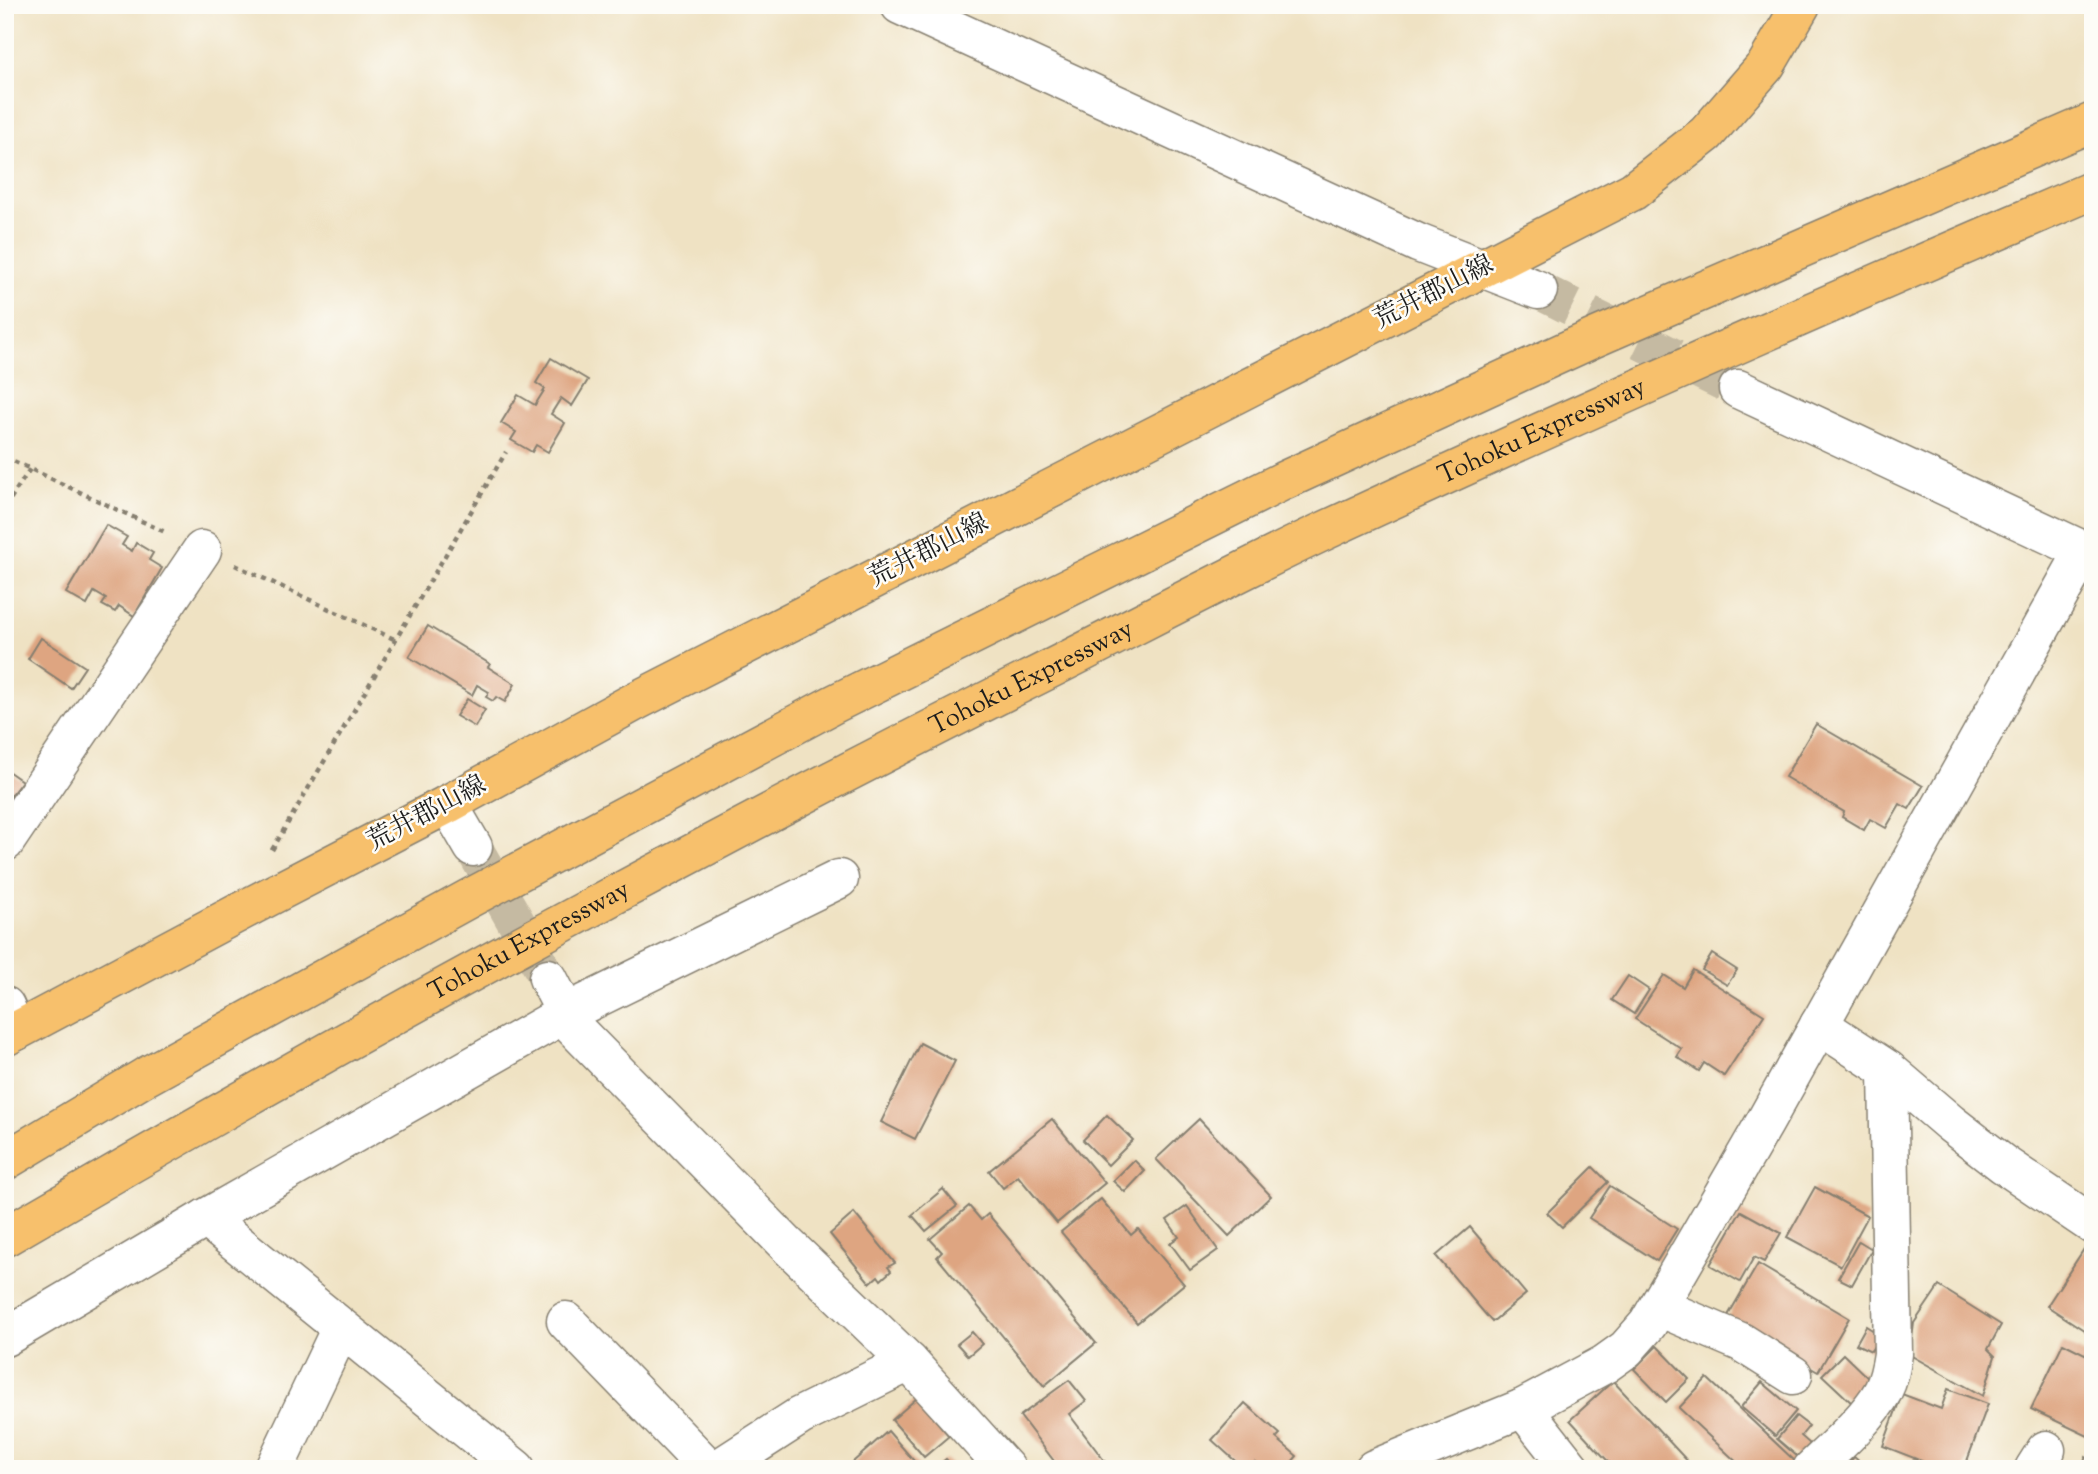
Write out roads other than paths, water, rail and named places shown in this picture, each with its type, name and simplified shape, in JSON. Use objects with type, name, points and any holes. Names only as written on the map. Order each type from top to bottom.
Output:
[{"type":"main road","name":"荒井郡山線","points":[[9,1025],[448,804],[636,701],[1481,268],[1564,229],[1633,191],[1706,134],[1766,65],[1801,5]]},
{"type":"main road","points":[[5,1161],[145,1077],[457,905],[847,698],[1283,481],[1592,339],[2093,122]]},
{"type":"main road","name":"Tohoku Expressway","points":[[5,1237],[200,1124],[829,780],[1315,536],[1647,383],[2093,190]]},
{"type":"street","points":[[900,5],[1405,238],[1538,290]]},
{"type":"street","points":[[1374,1469],[1523,1408],[1605,1364],[1626,1349],[1648,1324],[2088,553],[1738,389]]},
{"type":"street","points":[[5,842],[202,550]]},
{"type":"street","points":[[448,804],[473,848]]},
{"type":"street","points":[[5,1337],[566,1013],[839,878]]},
{"type":"street","points":[[548,978],[573,1027],[786,1244],[909,1362],[1006,1469]]},
{"type":"street","points":[[1819,1025],[1888,1070],[1993,1156],[2093,1225]]},
{"type":"street","points":[[1812,1469],[1874,1405],[1890,1373],[1893,1354],[1888,1070]]},
{"type":"street","points":[[206,1219],[516,1469]]},
{"type":"street","points":[[1659,1307],[1741,1342],[1793,1375]]},
{"type":"street","points":[[566,1321],[709,1469]]},
{"type":"street","points":[[274,1469],[341,1328]]},
{"type":"street","points":[[718,1469],[800,1416],[909,1362]]},
{"type":"street","points":[[1523,1408],[1571,1469]]},
{"type":"tunnel","points":[[1538,290],[1738,389]]},
{"type":"tunnel","points":[[473,847],[548,978]]}]
